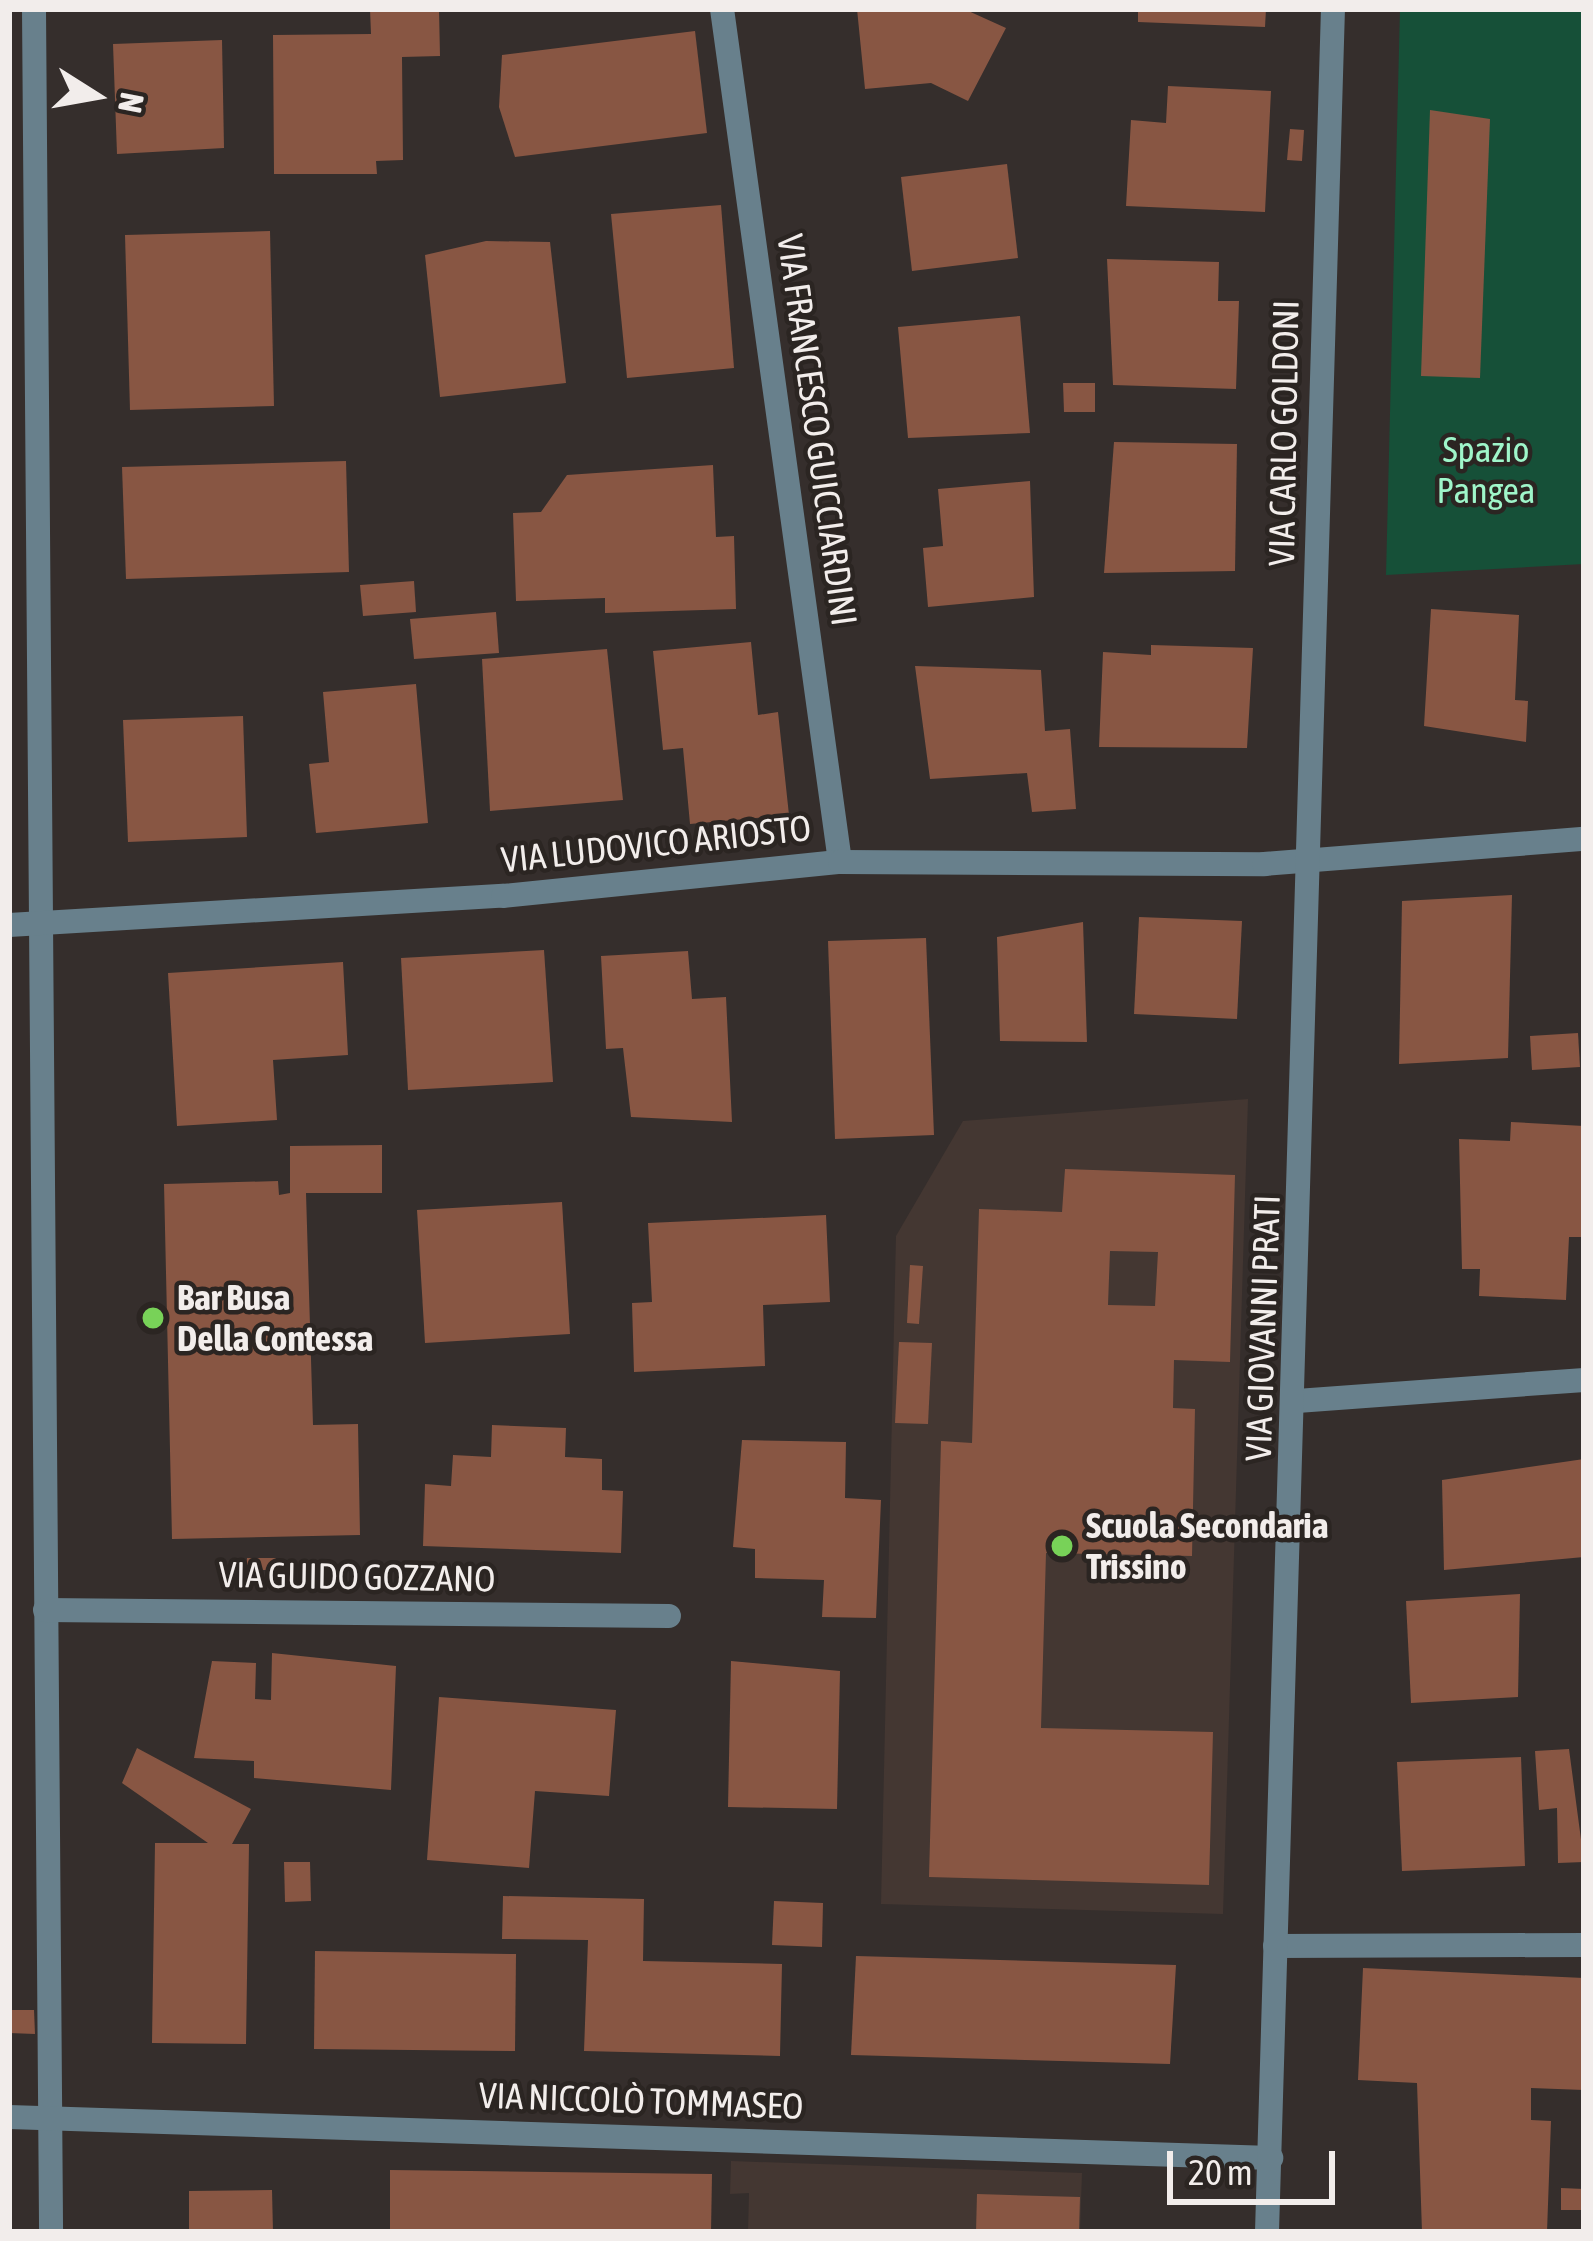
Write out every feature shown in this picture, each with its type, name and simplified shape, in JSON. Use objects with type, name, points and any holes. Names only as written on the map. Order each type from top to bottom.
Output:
[{"type":"street","points":[[34,9],[37,922],[51,2232]]},
{"type":"street","name":"VIA FRANCESCO GUICCIARDINI","points":[[722,9],[840,862]]},
{"type":"street","name":"VIA CARLO GOLDONI","points":[[1310,859],[1333,9]]},
{"type":"street","name":"VIA LUDOVICO ARIOSTO","points":[[9,925],[503,896],[840,862],[1310,859],[1584,839]]},
{"type":"street","name":"VIA GIOVANNI PRATI","points":[[1268,2232],[1298,1401],[1310,859]]},
{"type":"street","points":[[1298,1401],[1584,1380]]},
{"type":"street","name":"VIA GUIDO GOZZANO","points":[[45,1610],[669,1616]]},
{"type":"street","points":[[1276,1946],[1584,1945]]},
{"type":"street","name":"VIA NICCOLÒ TOMMASEO","points":[[9,2117],[1271,2158]]},
{"type":"shaded area","name":"Scuola Secondaria Trissino","points":[[1248,1099],[1223,1914],[881,1904],[896,1236],[963,1121]]},
{"type":"shaded area","points":[[731,2161],[1082,2173],[1080,2232],[748,2232],[749,2193],[730,2194]]},
{"type":"green space","name":"Spazio Pangea","points":[[1400,9],[1584,9],[1584,564],[1386,575]]},
{"type":"building","points":[[370,9],[439,9],[440,56],[402,57],[403,160],[376,161],[377,174],[274,174],[273,35],[371,34]]},
{"type":"building","points":[[857,9],[964,9],[1006,28],[968,101],[931,83],[865,89]]},
{"type":"building","points":[[1138,9],[1266,9],[1265,27],[1138,22]]},
{"type":"building","points":[[695,31],[707,133],[515,157],[499,107],[502,55]]},
{"type":"building","points":[[222,40],[224,148],[117,154],[113,44]]},
{"type":"building","points":[[1168,86],[1271,91],[1265,212],[1126,206],[1131,120],[1166,123]]},
{"type":"building","points":[[1430,110],[1490,119],[1480,378],[1421,376]]},
{"type":"building","points":[[1290,129],[1304,130],[1302,161],[1287,160]]},
{"type":"building","points":[[1007,164],[1018,258],[912,271],[901,177]]},
{"type":"building","points":[[721,205],[734,368],[627,378],[611,214]]},
{"type":"building","points":[[270,231],[274,406],[130,410],[125,235]]},
{"type":"building","points":[[486,241],[550,242],[566,383],[440,397],[425,255]]},
{"type":"building","points":[[1107,259],[1219,262],[1218,301],[1239,301],[1236,389],[1113,385]]},
{"type":"building","points":[[1020,316],[1030,433],[908,438],[898,327]]},
{"type":"building","points":[[1063,383],[1095,383],[1095,412],[1064,412]]},
{"type":"building","points":[[1114,442],[1237,444],[1235,571],[1104,573]]},
{"type":"building","points":[[346,461],[349,572],[126,579],[122,467]]},
{"type":"building","points":[[713,465],[716,537],[734,536],[736,609],[605,613],[605,598],[516,601],[513,513],[541,512],[567,475]]},
{"type":"building","points":[[1030,481],[1034,597],[928,607],[923,548],[943,546],[938,489]]},
{"type":"building","points":[[414,581],[416,612],[363,616],[360,585]]},
{"type":"building","points":[[1431,609],[1519,615],[1515,700],[1528,701],[1526,742],[1424,726]]},
{"type":"building","points":[[496,612],[499,653],[414,659],[410,619]]},
{"type":"building","points":[[751,642],[758,715],[778,712],[789,815],[690,824],[683,748],[663,750],[653,651]]},
{"type":"building","points":[[1151,645],[1253,648],[1247,748],[1099,747],[1103,652],[1151,655]]},
{"type":"building","points":[[607,649],[623,800],[490,811],[482,659]]},
{"type":"building","points":[[915,666],[1041,670],[1045,731],[1070,729],[1076,809],[1032,812],[1027,773],[930,779]]},
{"type":"building","points":[[416,684],[428,823],[316,833],[309,764],[329,762],[323,692]]},
{"type":"building","points":[[243,716],[247,837],[128,842],[123,720]]},
{"type":"building","points":[[1512,895],[1508,1058],[1399,1064],[1402,901]]},
{"type":"building","points":[[1139,917],[1242,921],[1237,1019],[1134,1014]]},
{"type":"building","points":[[1083,922],[1087,1042],[1000,1041],[997,937]]},
{"type":"building","points":[[926,938],[934,1135],[835,1139],[828,941]]},
{"type":"building","points":[[544,950],[553,1082],[408,1090],[401,958]]},
{"type":"building","points":[[688,951],[692,999],[726,997],[732,1122],[631,1117],[623,1048],[606,1049],[601,956]]},
{"type":"building","points":[[343,962],[348,1055],[273,1060],[277,1120],[177,1126],[168,973]]},
{"type":"building","points":[[1578,1033],[1580,1067],[1532,1070],[1530,1036]]},
{"type":"building","points":[[1511,1122],[1584,1126],[1584,1237],[1569,1237],[1566,1300],[1479,1296],[1480,1269],[1462,1269],[1459,1139],[1510,1141]]},
{"type":"building","points":[[382,1145],[382,1193],[306,1193],[313,1425],[358,1424],[360,1535],[172,1539],[164,1184],[278,1181],[279,1195],[290,1193],[290,1146]]},
{"type":"building","points":[[1065,1169],[1235,1175],[1230,1362],[1174,1360],[1173,1408],[1195,1409],[1192,1556],[1046,1553],[1041,1728],[1213,1732],[1209,1885],[929,1877],[941,1441],[972,1443],[979,1209],[1062,1212]],"holes":[[[1110,1251],[1158,1252],[1155,1306],[1108,1305]]]},
{"type":"building","points":[[562,1202],[570,1334],[425,1343],[417,1210]]},
{"type":"building","points":[[826,1215],[830,1302],[763,1305],[765,1366],[634,1372],[632,1303],[652,1302],[648,1223]]},
{"type":"building","points":[[910,1265],[923,1266],[919,1324],[907,1323]]},
{"type":"building","points":[[899,1342],[932,1343],[928,1424],[895,1423]]},
{"type":"building","points":[[492,1425],[566,1428],[565,1457],[602,1459],[602,1490],[623,1491],[621,1553],[423,1546],[425,1484],[451,1486],[453,1455],[491,1457]]},
{"type":"building","points":[[742,1440],[846,1442],[845,1498],[881,1500],[876,1618],[822,1617],[824,1580],[755,1578],[755,1549],[733,1547]]},
{"type":"building","points":[[1584,1459],[1584,1557],[1444,1570],[1442,1480]]},
{"type":"building","points":[[247,1558],[276,1558],[275,1570],[246,1570]]},
{"type":"building","points":[[1520,1594],[1518,1697],[1411,1703],[1406,1601]]},
{"type":"building","points":[[272,1653],[396,1666],[391,1790],[254,1778],[254,1761],[194,1758],[212,1661],[256,1663],[255,1699],[271,1700]]},
{"type":"building","points":[[731,1661],[840,1671],[837,1809],[728,1807]]},
{"type":"building","points":[[439,1697],[616,1710],[609,1796],[535,1791],[529,1868],[427,1860]]},
{"type":"building","points":[[137,1748],[251,1809],[232,1844],[249,1844],[246,2044],[152,2043],[155,1843],[208,1843],[122,1783]]},
{"type":"building","points":[[1569,1749],[1584,1862],[1558,1863],[1557,1808],[1539,1810],[1535,1751]]},
{"type":"building","points":[[1521,1757],[1525,1866],[1402,1871],[1397,1762]]},
{"type":"building","points":[[284,1862],[310,1862],[311,1901],[285,1902]]},
{"type":"building","points":[[503,1896],[644,1899],[643,1961],[782,1964],[780,2056],[584,2051],[588,1940],[502,1939]]},
{"type":"building","points":[[774,1901],[823,1903],[822,1947],[772,1945]]},
{"type":"building","points":[[315,1951],[516,1954],[515,2051],[314,2049]]},
{"type":"building","points":[[856,1956],[1176,1965],[1170,2064],[851,2055]]},
{"type":"building","points":[[1363,1968],[1584,1978],[1584,2090],[1531,2088],[1531,2120],[1551,2121],[1547,2232],[1422,2232],[1417,2083],[1358,2080]]},
{"type":"building","points":[[9,2010],[34,2010],[35,2034],[9,2033]]},
{"type":"building","points":[[390,2170],[712,2174],[711,2232],[390,2232]]},
{"type":"building","points":[[1561,2188],[1584,2189],[1584,2210],[1561,2210]]},
{"type":"building","points":[[272,2190],[273,2232],[189,2232],[189,2191]]},
{"type":"building","points":[[977,2194],[1080,2197],[1079,2232],[976,2232]]},
{"type":"place","name":"Bar Busa Della Contessa","points":[[153,1318]]},
{"type":"place","name":"Scuola Secondaria Trissino","points":[[1062,1546]]}]
